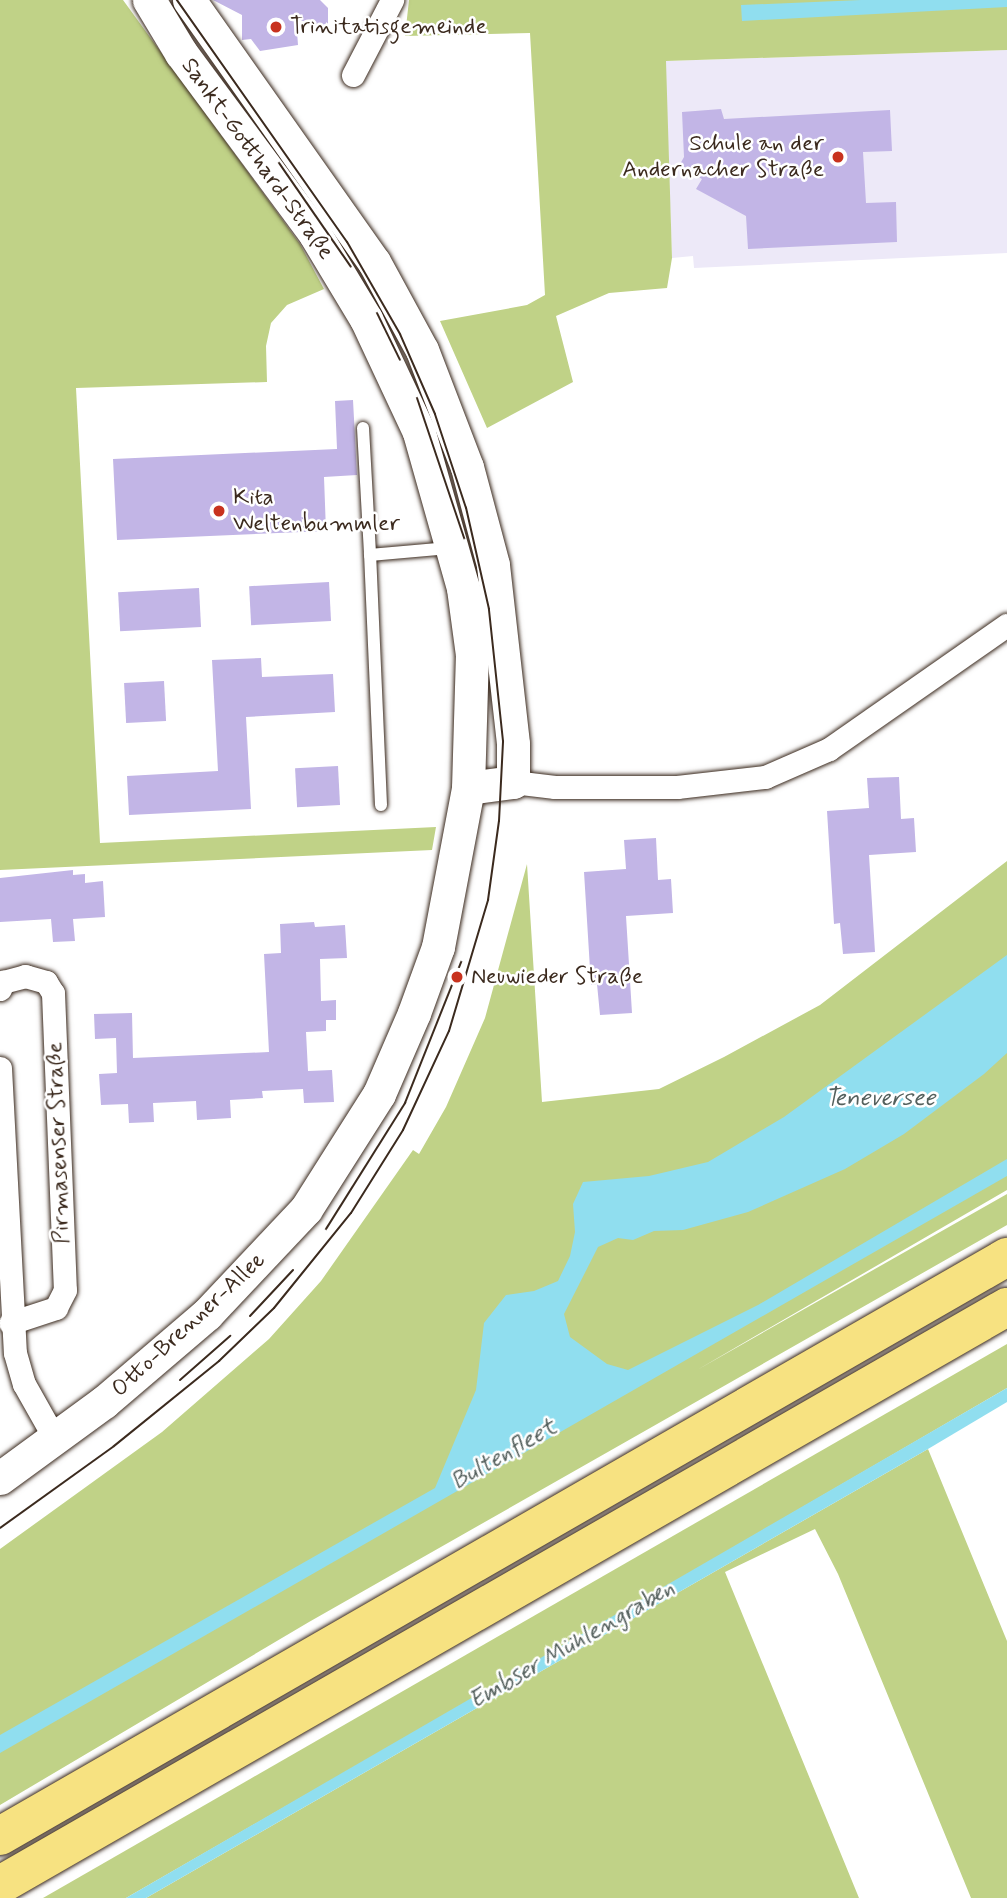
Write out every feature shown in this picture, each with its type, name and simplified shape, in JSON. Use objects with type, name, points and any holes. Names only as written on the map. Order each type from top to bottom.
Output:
[{"type":"highway","points":[[0,1836],[1007,1257]]},
{"type":"highway","points":[[0,1885],[1007,1307]]},
{"type":"street","name":"Sankt-Gotthard-Straße","points":[[149,0],[181,52],[315,234],[366,319]]},
{"type":"street","name":"Sankt-Gotthard-Straße","points":[[189,0],[346,219],[422,350],[467,467],[493,565],[505,643],[513,782]]},
{"type":"street","points":[[353,75],[392,0]]},
{"type":"street","name":"Otto-Brenner-Allee","points":[[0,1478],[155,1360],[249,1274],[306,1209],[360,1128],[396,1058],[438,947],[468,788],[472,655],[453,548],[419,432],[366,319]]},
{"type":"street","points":[[468,788],[513,782],[555,787],[677,787],[765,777],[829,749],[1007,625]]},
{"type":"street","name":"Pirmasenser Straße","points":[[0,989],[4,982],[25,976],[46,982],[53,993],[65,1290],[55,1308],[10,1323]]},
{"type":"street","points":[[0,1068],[10,1323],[24,1384],[55,1438]]},
{"type":"lane","points":[[363,428],[381,805]]},
{"type":"lane","points":[[370,555],[453,548]]},
{"type":"shaded area","name":"Schule an der Andernacher Straße","points":[[1007,50],[1007,253],[694,268],[693,256],[672,258],[665,61]]},
{"type":"green space","points":[[0,0],[123,0],[300,244],[324,289],[287,305],[271,323],[266,346],[267,382],[76,388],[100,843],[436,827],[432,850],[0,870]]},
{"type":"green space","points":[[409,0],[1007,0],[1007,50],[666,61],[672,258],[667,288],[609,293],[556,316],[573,382],[487,428],[440,321],[527,305],[545,295],[530,33],[405,36]]},
{"type":"green space","points":[[1007,861],[1007,1190],[697,1370],[1007,1194],[1007,1225],[309,1622],[0,1805],[0,1549],[162,1432],[269,1339],[321,1281],[413,1150],[419,1154],[446,1107],[485,1018],[527,864],[542,1102],[659,1089],[724,1057],[820,1005]]},
{"type":"green space","points":[[1007,1344],[1007,1388],[523,1670],[126,1898],[43,1898]]},
{"type":"green space","points":[[928,1449],[1007,1641],[1007,1898],[971,1898],[838,1574],[815,1529],[725,1572],[859,1898],[146,1898]]},
{"type":"water","points":[[861,0],[1007,0],[1007,7],[742,21],[741,5]]},
{"type":"water","points":[[1007,955],[1007,1053],[984,1074],[904,1134],[845,1169],[748,1212],[683,1230],[654,1231],[633,1240],[618,1238],[598,1247],[564,1314],[570,1337],[607,1364],[628,1370],[758,1305],[1007,1159],[1007,1176],[0,1753],[0,1735],[435,1488],[476,1390],[484,1323],[506,1295],[534,1291],[558,1281],[570,1256],[575,1232],[573,1204],[583,1182],[649,1176],[708,1162],[784,1117]]},
{"type":"water","name":"Embser Mühlengraben","points":[[1007,1388],[1007,1402],[928,1449],[146,1898],[126,1898]]},
{"type":"building","name":"Trinitatisgemeinde","points":[[213,0],[320,0],[328,8],[328,23],[319,28],[296,18],[298,45],[260,51],[251,39],[242,40],[242,15]]},
{"type":"building","points":[[721,109],[724,119],[890,110],[892,151],[863,152],[866,203],[896,202],[897,242],[748,249],[746,216],[696,189],[702,179],[679,166],[684,157],[682,112]]},
{"type":"building","points":[[353,400],[357,475],[324,477],[326,531],[117,540],[113,459],[337,449],[335,401]]},
{"type":"building","points":[[329,582],[331,621],[251,625],[249,586]]},
{"type":"building","points":[[199,588],[201,627],[120,631],[118,592]]},
{"type":"building","points":[[261,658],[262,677],[333,674],[335,712],[246,717],[251,809],[129,815],[127,776],[218,771],[212,660]]},
{"type":"building","points":[[164,681],[166,721],[126,723],[124,683]]},
{"type":"building","points":[[338,766],[340,805],[297,807],[295,768]]},
{"type":"building","points":[[899,777],[901,819],[914,818],[916,852],[869,855],[875,952],[843,954],[840,923],[834,924],[827,811],[869,808],[867,778]]},
{"type":"building","points":[[656,838],[658,880],[671,879],[673,913],[626,916],[632,1013],[600,1015],[597,984],[591,985],[584,872],[626,869],[624,840]]},
{"type":"building","points":[[73,870],[73,875],[85,874],[85,883],[103,881],[105,917],[73,919],[75,941],[53,942],[51,919],[0,922],[0,878]]},
{"type":"building","points":[[314,922],[315,927],[345,925],[347,958],[320,959],[321,1001],[336,1000],[336,1020],[326,1020],[326,1031],[306,1032],[308,1071],[332,1070],[334,1102],[304,1103],[303,1089],[262,1091],[263,1098],[230,1100],[231,1118],[197,1120],[196,1101],[153,1103],[154,1122],[129,1123],[128,1104],[101,1105],[99,1074],[117,1073],[116,1038],[95,1039],[94,1014],[132,1013],[133,1058],[269,1052],[264,954],[281,953],[280,924]]},
{"type":"tram line","points":[[0,1528],[114,1446],[219,1361],[274,1308],[351,1213],[403,1130],[449,1031],[488,900],[499,821],[503,741],[489,609],[466,508],[435,414],[400,334],[347,242],[177,0]]},
{"type":"tram line","points":[[279,163],[351,267]]},
{"type":"tram line","points":[[377,313],[400,360]]},
{"type":"tram line","points":[[417,398],[464,538]]},
{"type":"tram line","points":[[326,1229],[405,1103],[461,962]]},
{"type":"tram line","points":[[250,1316],[293,1270]]},
{"type":"tram line","points":[[180,1380],[230,1336]]},
{"type":"place","name":"Trinitatisgemeinde","points":[[276,27]]},
{"type":"place","name":"Schule an der Andernacher Straße","points":[[838,157]]},
{"type":"place","name":"Kita Weltenbummler","points":[[219,511]]},
{"type":"place","name":"Neuwieder Straße","points":[[457,977]]},
{"type":"water label","name":"Teneversee","points":[[880,1099]]},
{"type":"water label","name":"Bultenfleet","points":[[504,1455]]}]
